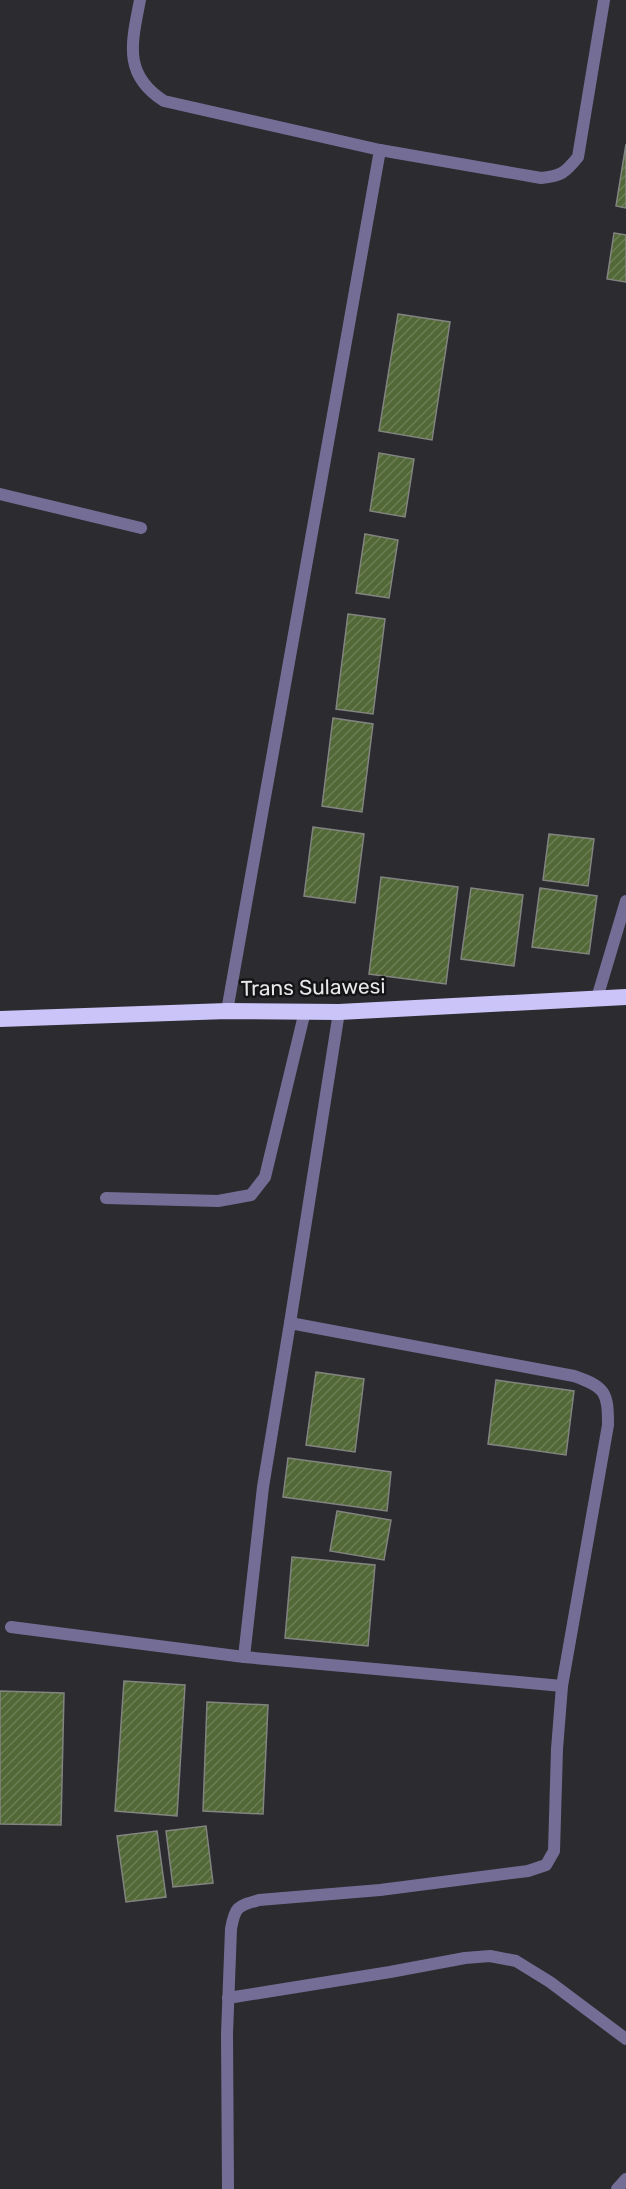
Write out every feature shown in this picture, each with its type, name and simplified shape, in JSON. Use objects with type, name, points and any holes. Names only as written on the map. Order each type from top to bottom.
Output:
[{"type":"highway","name":"Trans Sulawesi","points":[[0,1018],[227,1011],[339,1012],[626,997]]},
{"type":"street","points":[[140,0],[132,42],[134,62],[141,82],[151,93],[164,100],[380,150],[541,178],[558,176],[568,169],[578,157],[604,0]]},
{"type":"street","points":[[227,1011],[380,150]]},
{"type":"street","points":[[0,494],[141,528]]},
{"type":"street","points":[[597,998],[626,901]]},
{"type":"street","points":[[106,1198],[218,1201],[251,1194],[265,1177],[305,1011]]},
{"type":"street","points":[[244,1657],[263,1487],[339,1012]]},
{"type":"street","points":[[228,2189],[228,1998],[231,1929],[234,1913],[240,1905],[260,1900],[380,1890],[528,1871],[546,1865],[554,1851],[557,1749],[562,1686],[608,1425],[608,1402],[604,1392],[586,1380],[574,1376],[290,1323]]},
{"type":"street","points":[[11,1627],[244,1657],[562,1686]]},
{"type":"street","points":[[228,1998],[465,1958],[490,1956],[516,1960],[550,1982],[626,2039]]},
{"type":"street","points":[[617,2189],[626,2179]]},
{"type":"building","points":[[626,144],[626,208],[616,206]]},
{"type":"building","points":[[614,233],[626,235],[626,282],[607,279]]},
{"type":"building","points":[[398,314],[450,322],[432,440],[379,431]]},
{"type":"building","points":[[379,453],[414,459],[405,517],[370,511]]},
{"type":"building","points":[[365,534],[398,540],[389,598],[356,593]]},
{"type":"building","points":[[348,614],[385,619],[373,714],[336,709]]},
{"type":"building","points":[[333,718],[373,724],[362,812],[322,806]]},
{"type":"building","points":[[313,827],[364,834],[355,903],[304,896]]},
{"type":"building","points":[[549,834],[594,839],[588,886],[543,880]]},
{"type":"building","points":[[381,877],[458,887],[446,984],[369,974]]},
{"type":"building","points":[[471,888],[523,895],[514,966],[461,959]]},
{"type":"building","points":[[540,888],[597,896],[589,954],[532,947]]},
{"type":"building","points":[[316,1372],[364,1379],[355,1452],[306,1445]]},
{"type":"building","points":[[496,1380],[574,1391],[566,1455],[488,1444]]},
{"type":"building","points":[[288,1458],[391,1472],[387,1511],[283,1497]]},
{"type":"building","points":[[337,1511],[391,1520],[384,1560],[330,1551]]},
{"type":"building","points":[[292,1557],[375,1565],[368,1646],[285,1638]]},
{"type":"building","points":[[124,1681],[185,1685],[177,1816],[115,1811]]},
{"type":"building","points":[[0,1691],[64,1693],[61,1825],[0,1824]]},
{"type":"building","points":[[207,1702],[268,1705],[263,1814],[203,1811]]},
{"type":"building","points":[[206,1826],[213,1883],[173,1887],[166,1831]]},
{"type":"building","points":[[157,1831],[166,1897],[126,1902],[117,1836]]}]
